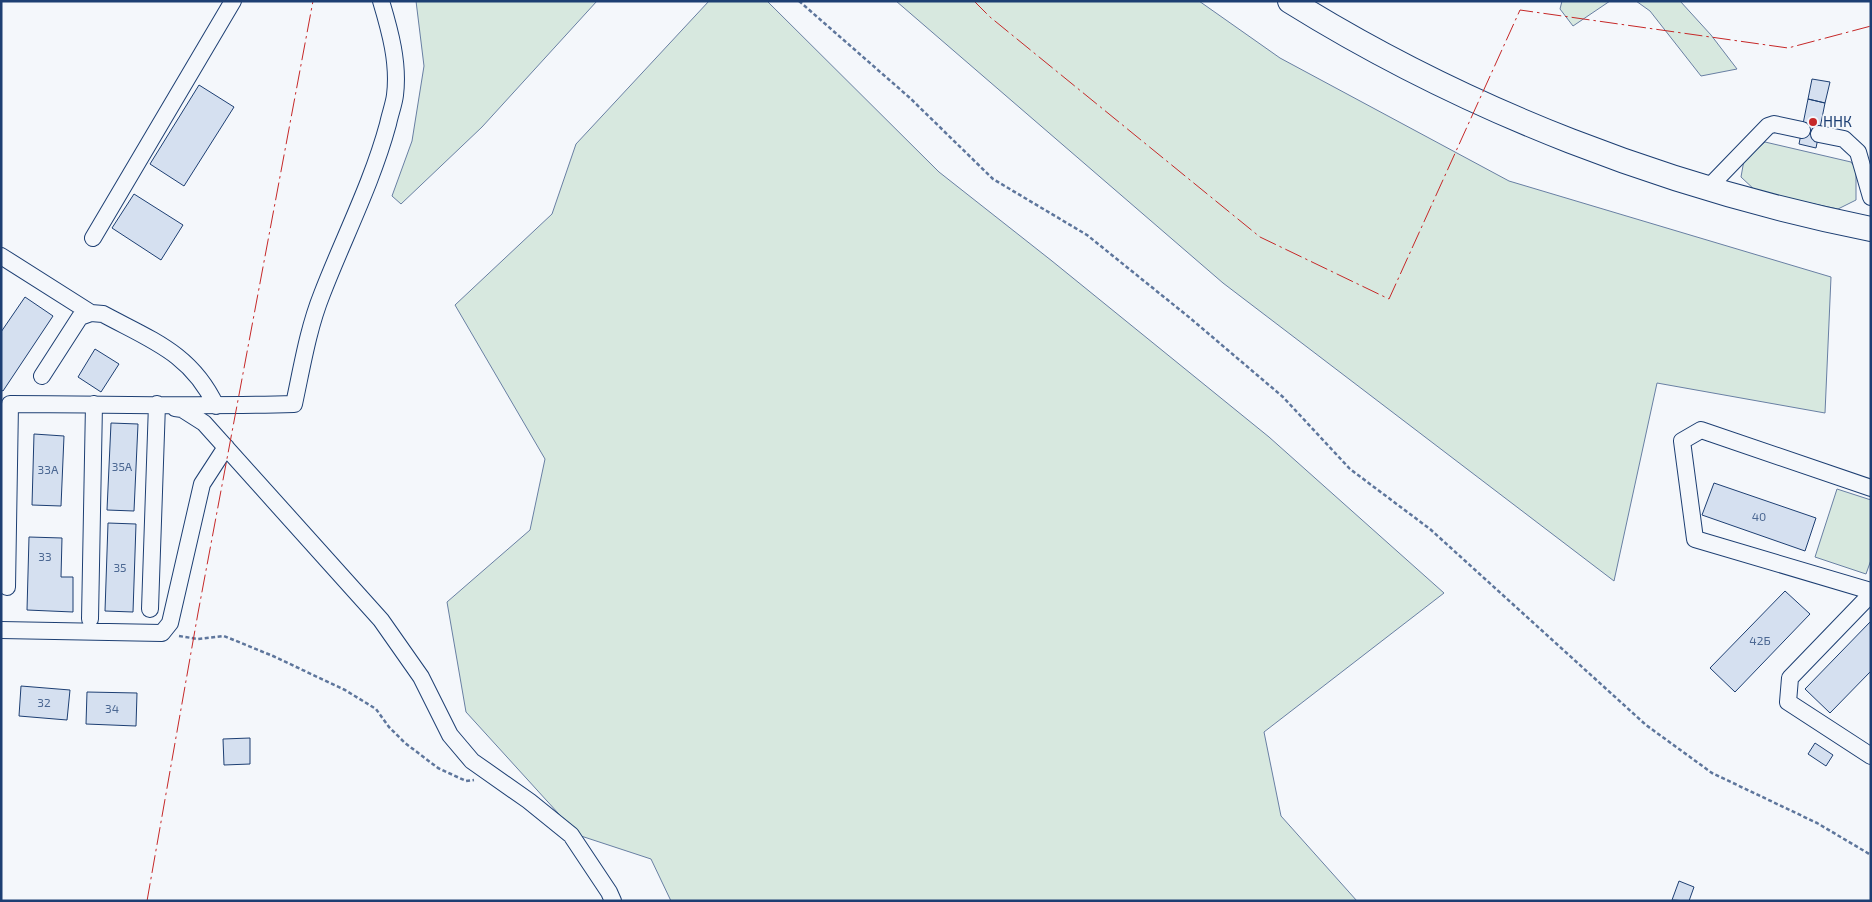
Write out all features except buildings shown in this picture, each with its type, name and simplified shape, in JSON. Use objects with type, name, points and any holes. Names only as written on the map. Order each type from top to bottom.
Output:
[{"type":"highway","points":[[1290,1],[1370,47],[1481,102],[1598,152],[1707,189],[1867,231]]},
{"type":"lane","points":[[93,238],[233,1]]},
{"type":"lane","points":[[7,587],[10,404],[216,406],[294,404],[309,335],[321,296],[369,185],[395,95],[395,68],[390,32],[381,1]]},
{"type":"lane","points":[[1707,189],[1768,126],[1774,124],[1802,130]]},
{"type":"lane","points":[[1819,134],[1844,139],[1858,152],[1871,197]]},
{"type":"lane","points":[[1,256],[91,313]]},
{"type":"lane","points":[[42,376],[80,317],[91,313],[103,314],[174,353],[207,387],[216,406]]},
{"type":"lane","points":[[90,619],[94,404]]},
{"type":"lane","points":[[157,404],[182,409],[204,423],[381,620],[422,677],[450,735],[472,761],[571,835],[613,901]]},
{"type":"lane","points":[[150,609],[157,404]]},
{"type":"lane","points":[[1871,488],[1701,430],[1682,441],[1695,539],[1871,592],[1790,678],[1788,702],[1871,756]]},
{"type":"lane","points":[[1,630],[162,633],[170,622],[202,484],[226,447]]},
{"type":"path","points":[[799,1],[910,98],[993,179],[1087,235],[1269,385],[1283,397],[1350,469],[1430,529],[1646,725],[1712,773],[1817,823],[1871,855]]},
{"type":"path","points":[[162,633],[198,639],[224,636],[273,656],[344,690],[376,709],[389,727],[405,743],[438,768],[466,781],[496,778]]},
{"type":"shaded area","points":[[416,1],[597,1],[482,127],[401,204],[392,196],[412,141],[424,66]]},
{"type":"shaded area","points":[[709,1],[767,1],[939,172],[1269,437],[1444,593],[1264,732],[1281,816],[1357,901],[671,901],[651,859],[578,835],[466,712],[447,602],[530,530],[545,459],[455,305],[552,214],[576,144]]},
{"type":"shaded area","points":[[896,1],[1199,1],[1280,58],[1509,181],[1831,277],[1825,413],[1657,383],[1614,581],[1223,283]]},
{"type":"shaded area","points":[[1562,1],[1610,1],[1573,26],[1560,9]]},
{"type":"shaded area","points":[[1636,1],[1680,1],[1711,35],[1737,69],[1701,76],[1650,11]]},
{"type":"shaded area","points":[[1765,142],[1851,162],[1856,169],[1856,200],[1838,209],[1757,192],[1741,177],[1744,160]]},
{"type":"shaded area","points":[[1837,489],[1871,500],[1871,560],[1866,574],[1815,557]]},
{"type":"power","points":[[147,901],[198,613],[313,1]]},
{"type":"power","points":[[974,1],[990,17],[1260,237],[1389,299],[1520,10],[1788,48],[1871,26]]},
{"type":"place","name":"ННК","points":[[1813,122]]}]
